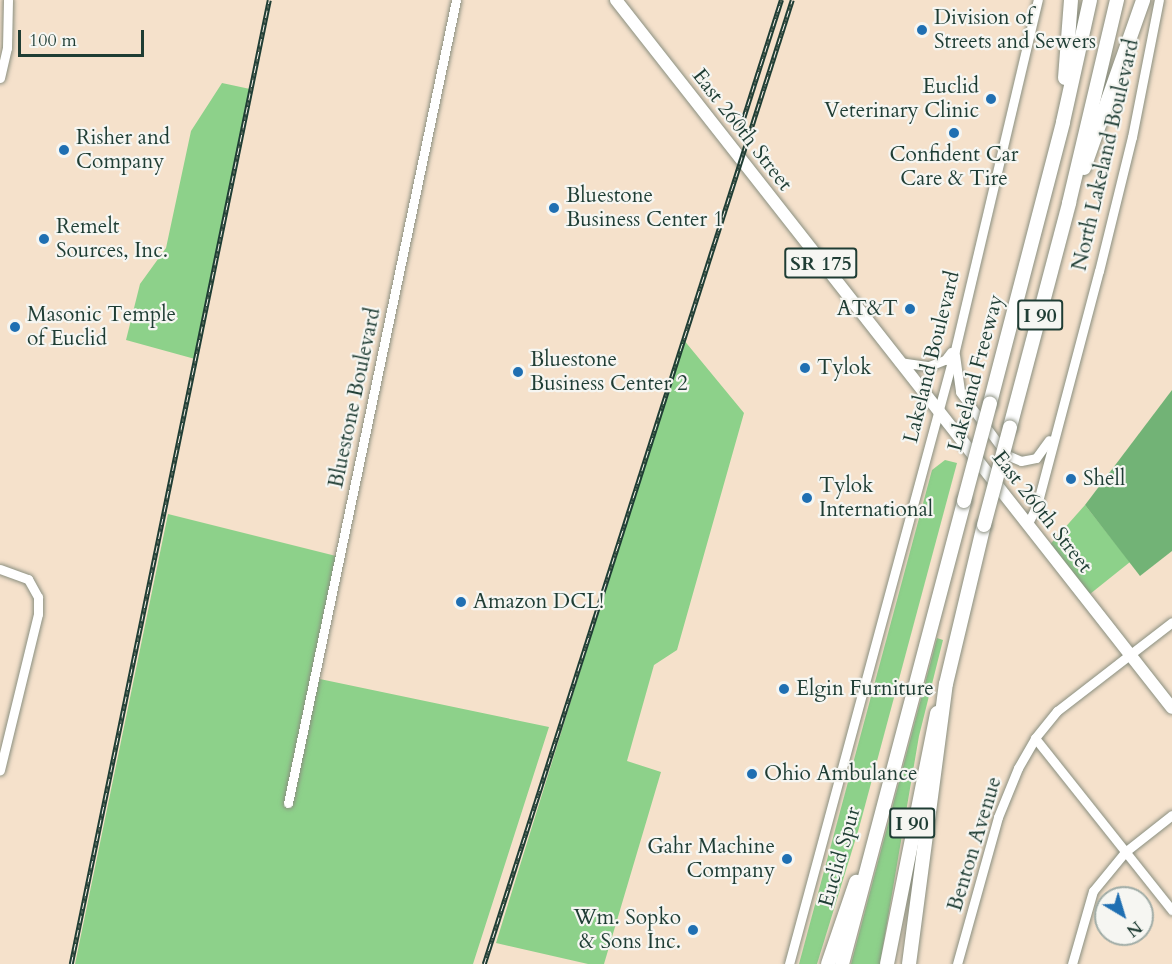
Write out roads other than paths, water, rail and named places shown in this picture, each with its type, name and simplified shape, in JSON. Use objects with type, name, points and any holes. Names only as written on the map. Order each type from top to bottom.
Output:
[{"type":"highway","points":[[1063,122],[1071,0]]},
{"type":"highway","name":"Lakeland Freeway","points":[[842,964],[891,788],[902,728],[1063,122],[1090,0]]},
{"type":"highway","name":"I 90","points":[[887,964],[924,762],[1069,203],[1117,0]]},
{"type":"highway","points":[[1069,203],[1101,126],[1143,0]]},
{"type":"highway","points":[[909,964],[946,684]]},
{"type":"highway","name":"Euclid Spur","points":[[828,964],[902,728]]},
{"type":"main road","name":"East 260th Street","points":[[616,0],[1172,708]]},
{"type":"street","points":[[0,78],[7,48],[8,0]]},
{"type":"street","name":"Bluestone Boulevard","points":[[288,803],[456,0]]},
{"type":"street","name":"Lakeland Boulevard","points":[[789,964],[955,347],[1038,0]]},
{"type":"street","name":"North Lakeland Boulevard","points":[[1028,525],[1037,505],[1132,136],[1159,0]]},
{"type":"street","points":[[898,362],[929,366],[945,360],[955,347]]},
{"type":"street","points":[[955,347],[960,392],[1007,455],[1021,461],[1036,458],[1054,433]]},
{"type":"street","points":[[0,569],[28,579],[38,597],[38,614],[0,770]]},
{"type":"street","name":"Benton Avenue","points":[[957,964],[998,817],[1018,768],[1035,738],[1057,711],[1172,622]]},
{"type":"street","points":[[1035,738],[1172,910]]},
{"type":"street","points":[[1072,964],[1093,891],[1125,852],[1172,816]]},
{"type":"railway","points":[[71,964],[269,0]]},
{"type":"railway","points":[[739,132],[781,0]]},
{"type":"railway","points":[[484,964],[792,0]]},
{"type":"place","name":"Division of Streets and Sewers","points":[[922,30]]},
{"type":"place","name":"Euclid Veterinary Clinic","points":[[991,99]]},
{"type":"place","name":"Confident Car Care & Tire","points":[[954,133]]},
{"type":"place","name":"Risher and Company","points":[[64,150]]},
{"type":"place","name":"Bluestone Business Center 1","points":[[554,208]]},
{"type":"place","name":"Remelt Sources, Inc.","points":[[44,239]]},
{"type":"place","name":"AT&T","points":[[910,309]]},
{"type":"place","name":"Masonic Temple of Euclid","points":[[15,327]]},
{"type":"place","name":"Tylok","points":[[805,368]]},
{"type":"place","name":"Bluestone Business Center 2","points":[[518,372]]},
{"type":"place","name":"Shell","points":[[1071,479]]},
{"type":"place","name":"Tylok International","points":[[807,498]]},
{"type":"place","name":"Amazon DCL!","points":[[461,602]]},
{"type":"place","name":"Elgin Furniture","points":[[784,689]]},
{"type":"place","name":"Ohio Ambulance","points":[[752,774]]},
{"type":"place","name":"Gahr Machine Company","points":[[787,859]]},
{"type":"place","name":"Wm. Sopko & Sons Inc.","points":[[693,930]]}]
